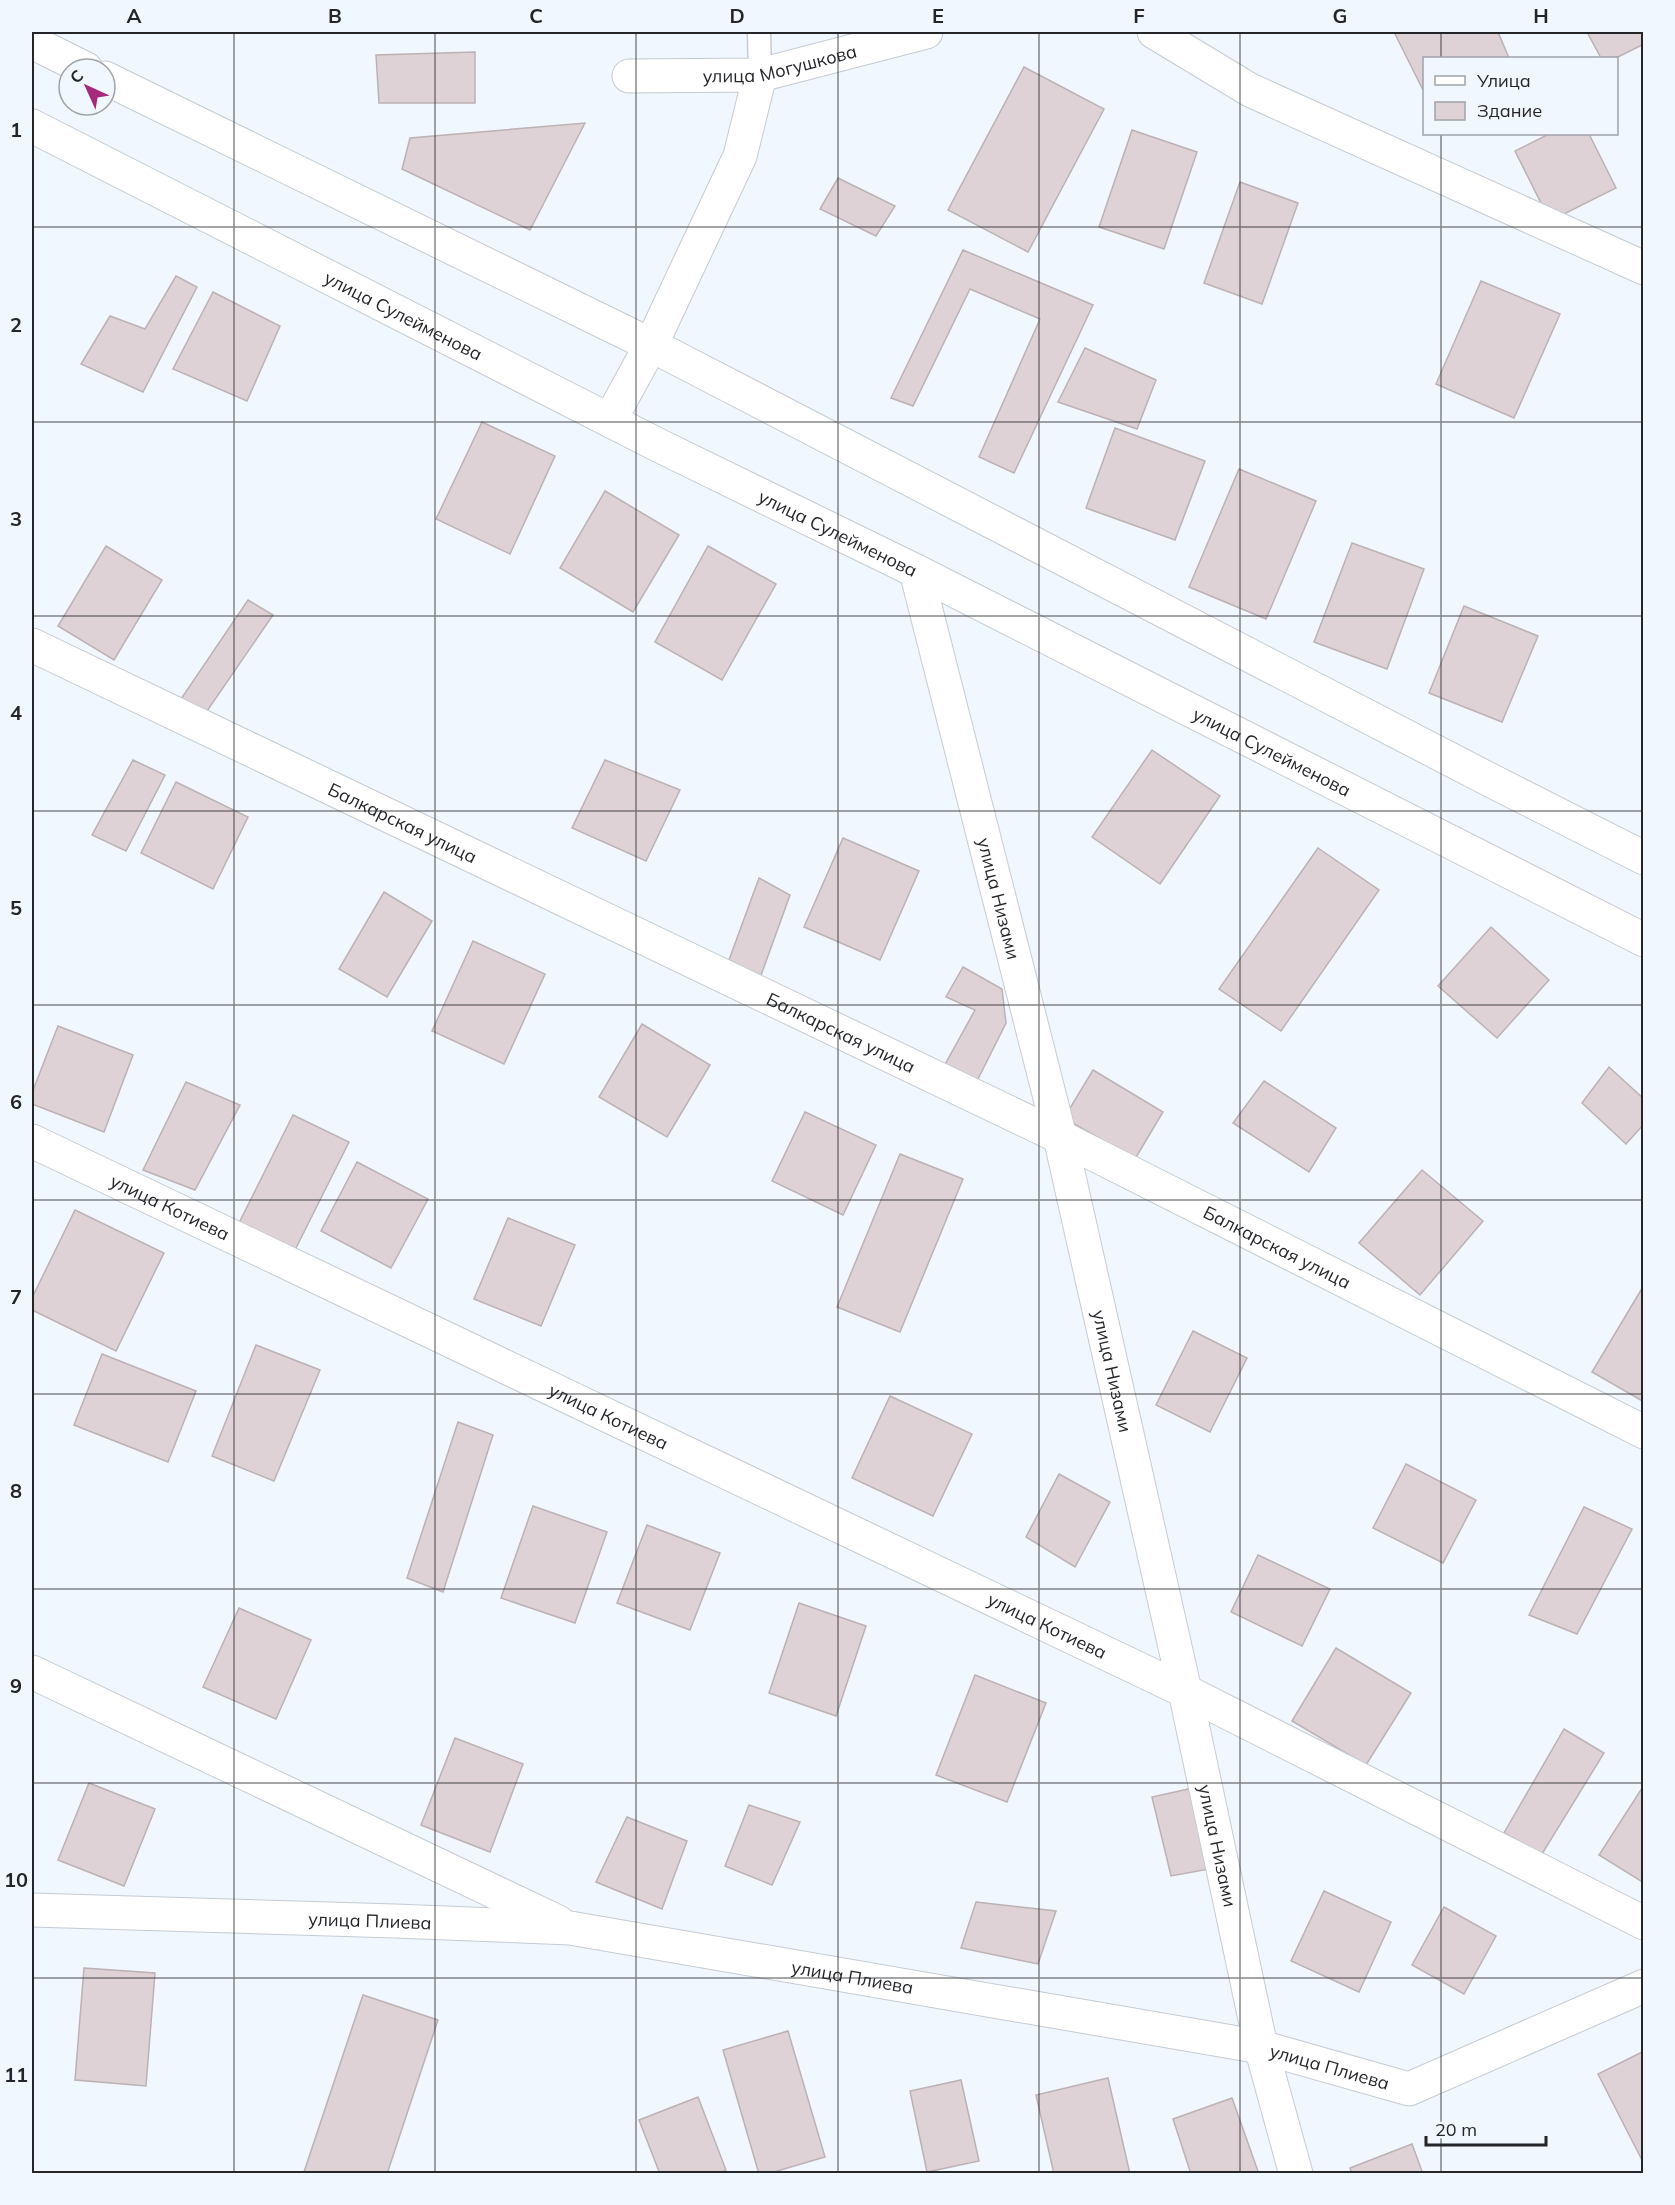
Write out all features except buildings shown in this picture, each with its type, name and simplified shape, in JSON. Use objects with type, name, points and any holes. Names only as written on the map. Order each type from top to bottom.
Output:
[{"type":"street","name":"улица Могушкова","points":[[629,75],[760,75],[926,32]]},
{"type":"street","points":[[1154,32],[1250,90],[1644,268]]},
{"type":"street","points":[[32,42],[62,57]]},
{"type":"street","points":[[610,420],[651,345],[740,156],[760,75]]},
{"type":"street","points":[[117,84],[651,345],[1481,776],[1644,858]]},
{"type":"street","name":"улица Сулейменова","points":[[32,126],[610,420],[1644,940]]},
{"type":"street","name":"улица Низами","points":[[916,572],[1060,1137],[1185,1691],[1261,2047],[1296,2174]]},
{"type":"street","name":"Балкарская улица","points":[[32,645],[1060,1137],[1644,1432]]},
{"type":"street","name":"улица Котиева","points":[[32,1141],[1185,1691],[1644,1923]]},
{"type":"street","points":[[32,1672],[570,1928]]},
{"type":"street","name":"улица Плиева","points":[[32,1910],[570,1928],[1261,2047],[1409,2089],[1644,1986]]},
{"type":"lane","points":[[759,32],[760,75]]}]
